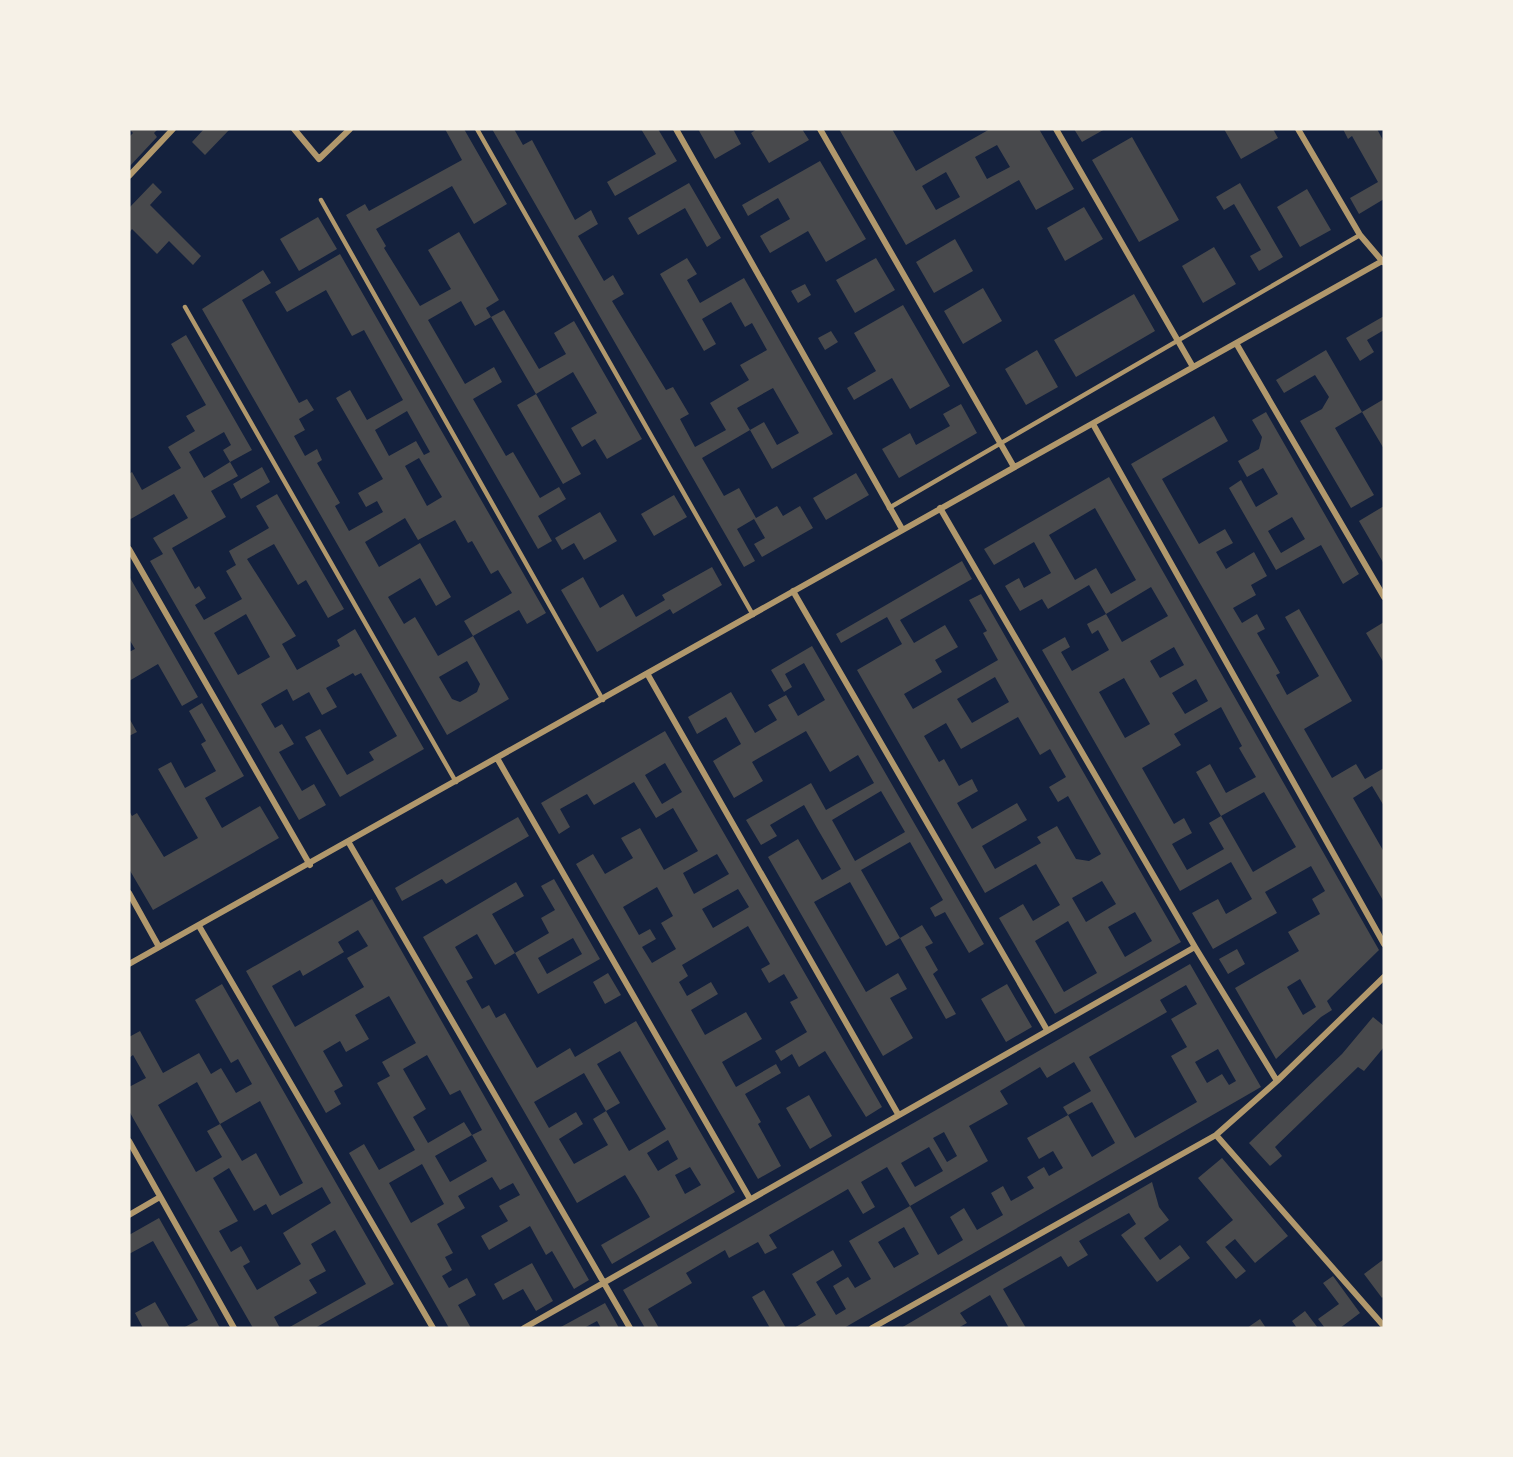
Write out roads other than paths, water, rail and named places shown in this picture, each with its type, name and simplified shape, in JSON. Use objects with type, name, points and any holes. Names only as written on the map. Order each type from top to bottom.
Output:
[{"type":"street","points":[[129,176],[173,129]]},
{"type":"street","points":[[294,129],[319,159],[350,129]]},
{"type":"street","points":[[676,129],[902,529]]},
{"type":"street","points":[[820,129],[1014,467]]},
{"type":"street","points":[[1056,129],[1193,367]]},
{"type":"street","points":[[129,964],[310,865],[902,529],[1383,261],[1360,235],[1298,129]]},
{"type":"street","points":[[1236,343],[1384,597]]},
{"type":"street","points":[[1093,424],[1384,944]]},
{"type":"street","points":[[940,508],[1195,946],[1277,1081]]},
{"type":"street","points":[[129,549],[310,865]]},
{"type":"street","points":[[793,591],[1047,1030]]},
{"type":"street","points":[[648,675],[898,1114]]},
{"type":"street","points":[[497,758],[750,1198]]},
{"type":"street","points":[[349,843],[630,1328]]},
{"type":"street","points":[[129,893],[159,947]]},
{"type":"street","points":[[199,926],[433,1328]]},
{"type":"street","points":[[524,1328],[1195,946]]},
{"type":"street","points":[[872,1328],[1216,1134],[1277,1081],[1384,977]]},
{"type":"street","points":[[1216,1134],[1381,1325]]},
{"type":"street","points":[[129,1141],[234,1328]]},
{"type":"street","points":[[129,1215],[160,1197]]},
{"type":"lane","points":[[477,129],[753,615]]},
{"type":"lane","points":[[321,200],[603,700]]},
{"type":"lane","points":[[889,508],[1360,235]]},
{"type":"lane","points":[[185,307],[456,782]]}]
